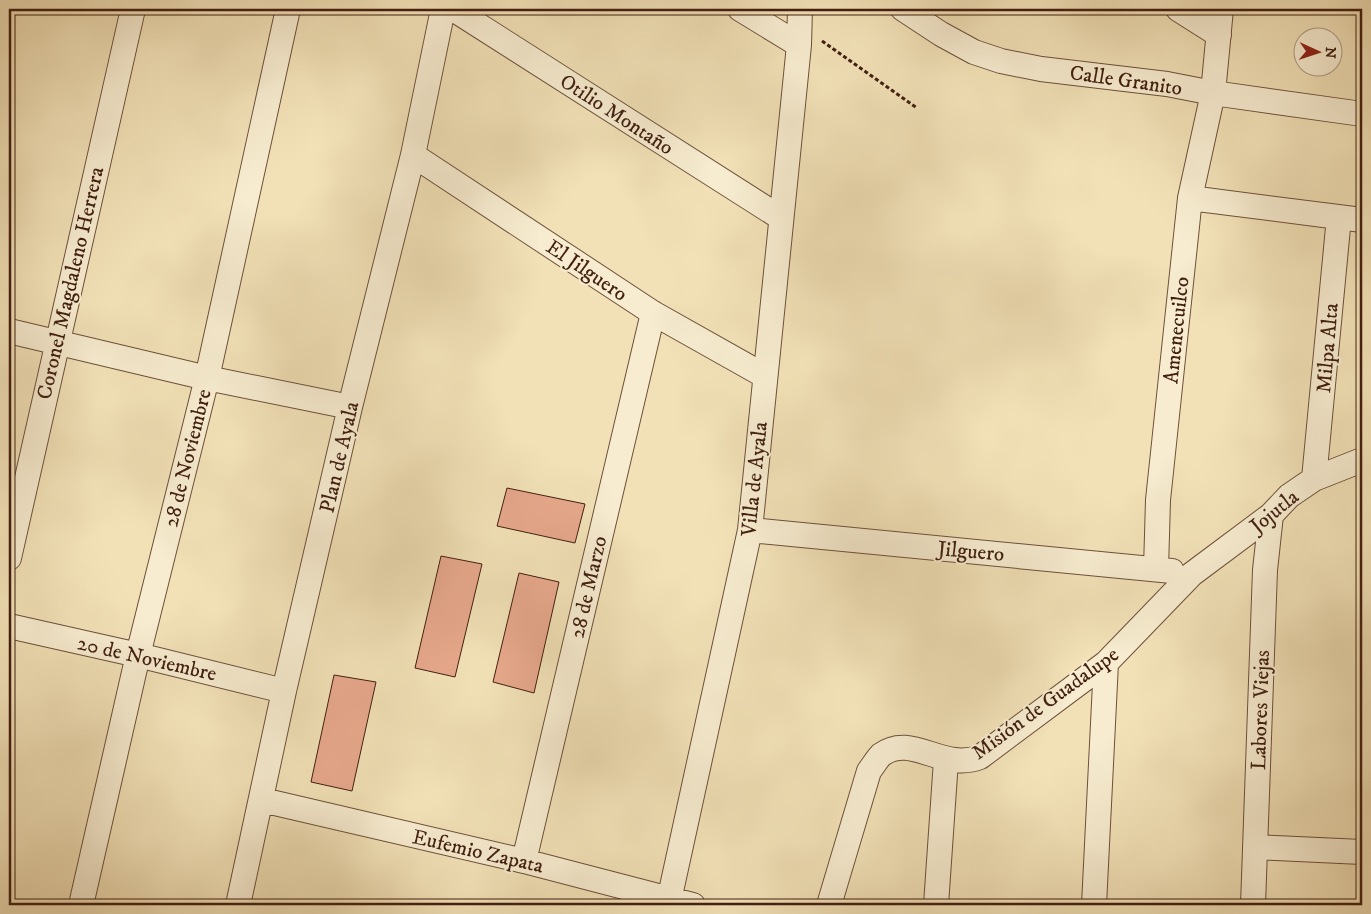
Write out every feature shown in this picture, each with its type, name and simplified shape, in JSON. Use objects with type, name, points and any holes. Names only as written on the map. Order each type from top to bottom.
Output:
[{"type":"street","name":"Coronel Magdaleno Herrera","points":[[9,558],[56,342],[133,9]]},
{"type":"street","name":"28 de Noviembre","points":[[81,905],[138,655],[207,378],[288,9]]},
{"type":"street","name":"Plan de Ayala","points":[[238,905],[284,691],[350,407],[414,155],[443,9]]},
{"type":"street","name":"Otilio Montaño","points":[[453,9],[781,218]]},
{"type":"street","points":[[740,9],[800,26]]},
{"type":"street","name":"Calle Granito","points":[[903,9],[941,34],[974,52],[1001,61],[1041,69],[1167,84],[1213,93],[1362,114]]},
{"type":"street","points":[[1178,9],[1219,35]]},
{"type":"street","name":"Amenecuilco","points":[[1156,569],[1158,500],[1190,198],[1213,93],[1221,9]]},
{"type":"street","name":"Villa de Ayala","points":[[669,902],[750,530],[800,26]]},
{"type":"street","name":"El Jilguero","points":[[414,155],[652,314],[765,376]]},
{"type":"street","points":[[1190,198],[1362,220]]},
{"type":"street","name":"Milpa Alta","points":[[1314,479],[1339,217]]},
{"type":"street","name":"28 de Marzo","points":[[524,861],[652,314]]},
{"type":"street","points":[[9,331],[207,378],[350,407]]},
{"type":"street","name":"Jojutla","points":[[1192,574],[1271,515],[1289,496],[1314,479],[1362,460]]},
{"type":"street","name":"Labores Viejas","points":[[1253,905],[1265,570],[1271,515]]},
{"type":"street","name":"Jilguero","points":[[750,530],[1192,574]]},
{"type":"street","name":"Misión de Guadalupe","points":[[828,905],[869,771],[882,755],[898,748],[916,748],[946,760],[969,761],[980,757],[1106,664],[1192,574]]},
{"type":"street","name":"20 de Noviembre","points":[[9,626],[284,691]]},
{"type":"street","points":[[1094,905],[1106,664]]},
{"type":"street","points":[[936,905],[946,760]]},
{"type":"street","name":"Eufemio Zapata","points":[[262,800],[524,861],[669,902],[693,905]]},
{"type":"street","points":[[1255,847],[1362,852]]},
{"type":"path","points":[[800,26],[917,108]]},
{"type":"building","points":[[507,488],[585,504],[575,543],[497,526]]},
{"type":"building","points":[[441,556],[482,564],[455,677],[415,668]]},
{"type":"building","points":[[519,573],[559,582],[534,693],[493,682]]},
{"type":"building","points":[[334,675],[376,682],[352,791],[311,782]]}]
